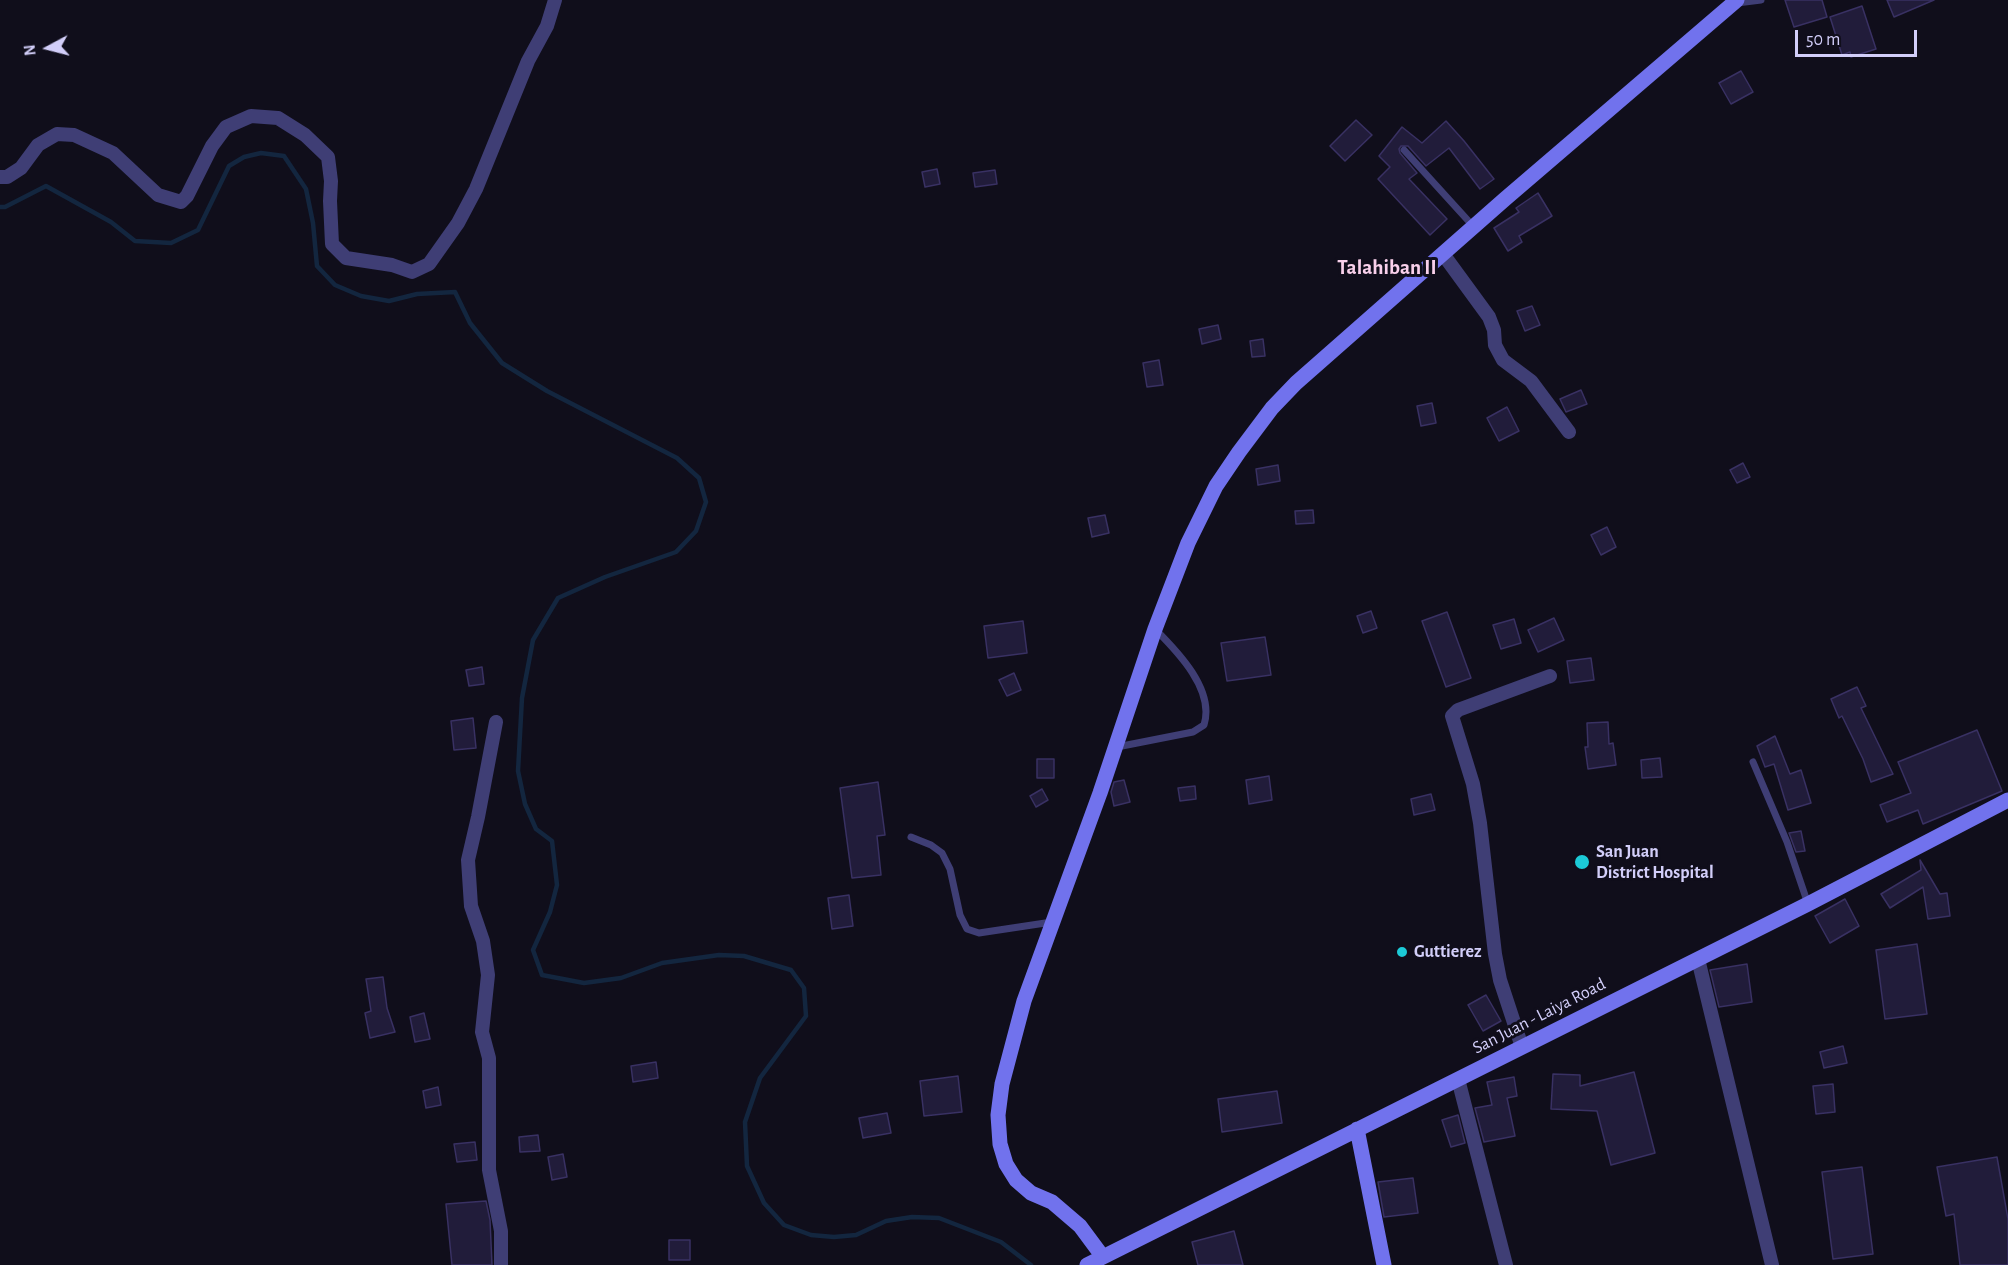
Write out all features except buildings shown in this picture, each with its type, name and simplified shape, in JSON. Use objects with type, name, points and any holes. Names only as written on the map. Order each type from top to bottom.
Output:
[{"type":"street","points":[[0,177],[8,177],[21,168],[38,145],[57,134],[74,135],[113,153],[158,195],[181,201],[187,196],[212,146],[226,127],[251,116],[278,118],[305,135],[328,157],[331,181],[332,244],[346,258],[392,265],[412,272],[429,264],[458,224],[476,189],[528,61],[547,26],[555,0]]},
{"type":"street","points":[[1103,1257],[1080,1226],[1052,1202],[1031,1193],[1016,1180],[1006,1164],[1000,1144],[998,1115],[1002,1084],[1024,1001],[1100,792],[1155,629],[1188,543],[1216,486],[1272,408],[1296,383],[1474,226],[1735,2]]},
{"type":"street","points":[[1443,254],[1488,317],[1494,330],[1495,345],[1503,360],[1531,381],[1569,432]]},
{"type":"street","points":[[1522,1047],[1500,980],[1473,784],[1452,716],[1458,710],[1550,676]]},
{"type":"street","points":[[496,722],[468,860],[471,906],[483,941],[488,975],[482,1032],[489,1058],[489,1170],[501,1231],[501,1265]]},
{"type":"street","name":"San Juan - Laiya Road","points":[[1087,1265],[1808,904],[2008,800]]},
{"type":"street","points":[[1698,959],[1772,1265]]},
{"type":"street","points":[[1458,1078],[1506,1265]]},
{"type":"street","points":[[1357,1129],[1384,1265]]},
{"type":"lane","points":[[1735,2],[1761,0]]},
{"type":"lane","points":[[1404,150],[1474,226]]},
{"type":"lane","points":[[1115,747],[1193,732],[1204,725],[1207,716],[1205,698],[1189,668],[1155,629]]},
{"type":"lane","points":[[1753,762],[1787,842],[1808,904]]},
{"type":"lane","points":[[911,837],[931,845],[942,853],[950,869],[955,896],[967,929],[979,933],[1052,922]]},
{"type":"waterway","points":[[0,207],[5,207],[46,186],[111,222],[135,241],[171,243],[198,230],[229,166],[244,157],[261,153],[284,156],[306,189],[313,223],[317,266],[335,285],[361,296],[389,301],[417,294],[455,292],[470,323],[502,363],[547,391],[677,458],[699,478],[706,502],[696,531],[676,552],[605,577],[558,598],[533,640],[522,698],[518,771],[525,804],[536,829],[552,841],[557,885],[550,912],[533,950],[542,975],[584,983],[621,978],[662,963],[719,955],[744,956],[791,970],[804,988],[806,1016],[760,1078],[745,1122],[747,1166],[764,1203],[784,1225],[811,1235],[834,1237],[856,1235],[886,1221],[912,1217],[939,1218],[1001,1242],[1031,1265]]},
{"type":"place","name":"San Juan District Hospital","points":[[1582,862]]},
{"type":"place","name":"Guttierez","points":[[1402,952]]},
{"type":"district","name":"Talahiban II","points":[[1387,268]]}]
